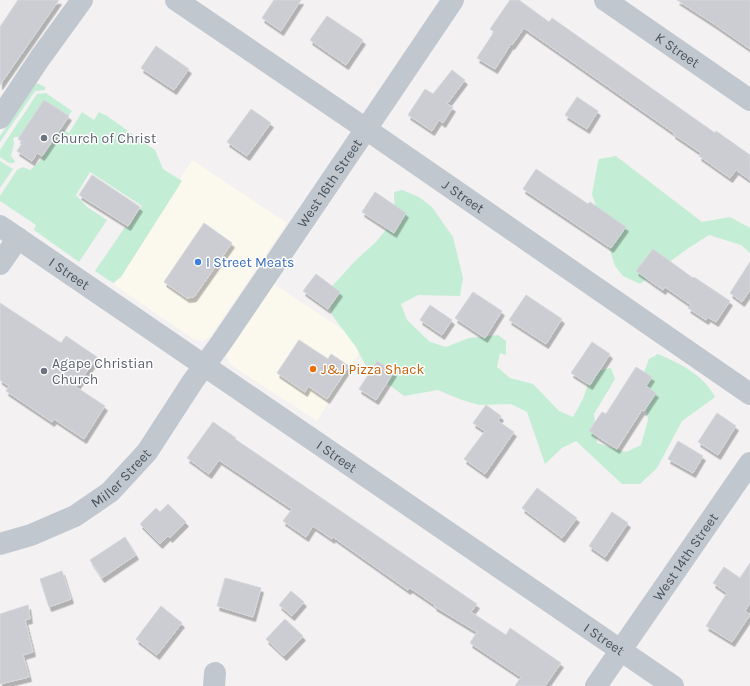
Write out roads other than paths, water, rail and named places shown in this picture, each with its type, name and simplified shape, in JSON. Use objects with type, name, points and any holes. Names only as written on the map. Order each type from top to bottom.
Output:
[{"type":"street","points":[[0,118],[40,58],[82,0]]},
{"type":"street","name":"J Street","points":[[176,0],[750,394]]},
{"type":"street","name":"West 16th Street","points":[[204,366],[453,0]]},
{"type":"street","name":"K Street","points":[[605,0],[750,100]]},
{"type":"street","name":"I Street","points":[[0,226],[673,686]]},
{"type":"street","points":[[0,264],[18,238]]},
{"type":"street","name":"Miller Street","points":[[0,544],[31,535],[75,516],[110,492],[147,452],[204,366]]},
{"type":"street","name":"West 14th Street","points":[[596,686],[750,463]]},
{"type":"place","name":"Church of Christ","points":[[44,138]]},
{"type":"place","name":"I Street Meats","points":[[198,262]]},
{"type":"place","name":"J&J Pizza Shack","points":[[313,369]]},
{"type":"place","name":"Agape Christian Church","points":[[44,371]]}]
